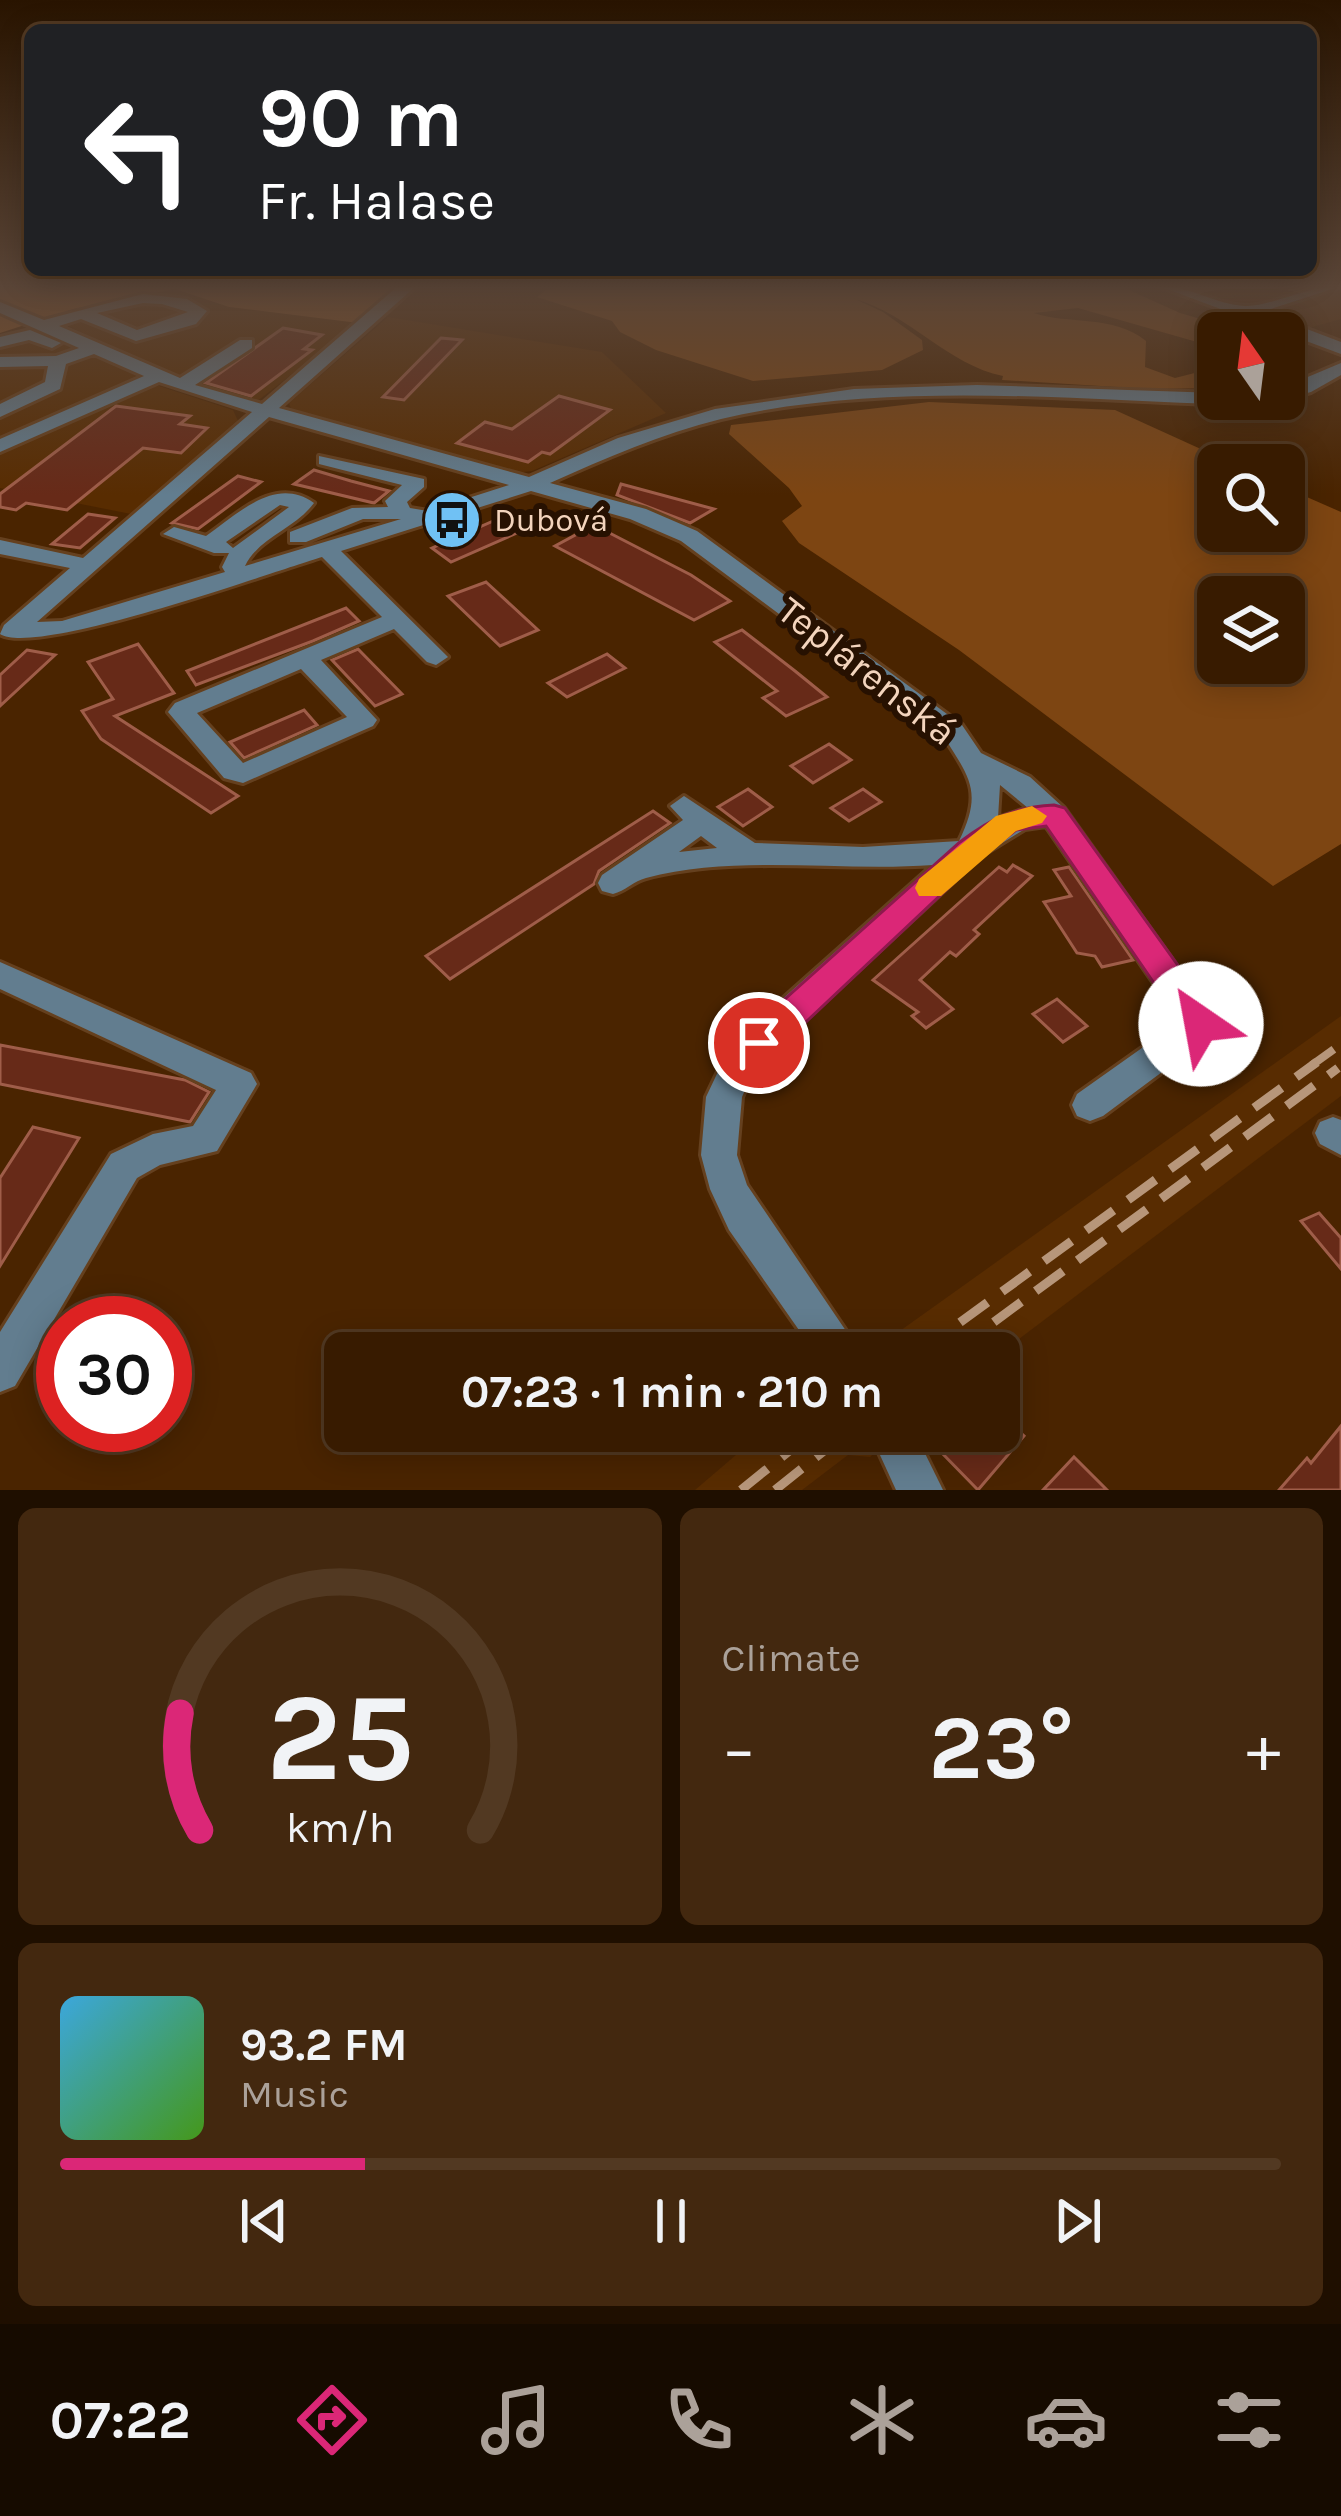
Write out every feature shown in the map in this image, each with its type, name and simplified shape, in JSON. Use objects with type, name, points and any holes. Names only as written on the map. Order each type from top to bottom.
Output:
[{"type":"street","points":[[0,362],[58,361],[72,356]]},
{"type":"street","name":"Teplárenská","points":[[101,356],[266,413],[638,514],[689,536],[953,731],[986,781],[984,820],[970,849]]},
{"type":"street","points":[[180,386],[228,356]]},
{"type":"street","points":[[6,637],[330,356]]},
{"type":"street","points":[[0,411],[34,397],[58,380],[58,361]]},
{"type":"street","points":[[1305,388],[1341,368]]},
{"type":"street","points":[[0,446],[156,377]]},
{"type":"street","points":[[0,379],[34,397]]},
{"type":"street","points":[[174,534],[243,556],[325,548],[531,484],[667,428],[797,401],[977,391],[1197,398]]},
{"type":"street","points":[[326,460],[443,489]]},
{"type":"street","points":[[399,507],[417,483]]},
{"type":"street","points":[[209,544],[276,498],[303,503],[243,556]]},
{"type":"street","points":[[6,637],[64,628],[268,545],[327,530],[344,518],[399,507],[429,518]]},
{"type":"street","points":[[0,547],[91,566]]},
{"type":"street","points":[[325,548],[436,657]]},
{"type":"street","points":[[304,657],[364,720],[243,774],[234,771],[181,712],[304,657],[397,619]]},
{"type":"street","points":[[975,760],[1020,784],[1054,815],[1201,1024],[1090,1105]]},
{"type":"street","points":[[755,854],[624,875],[694,814],[735,848],[755,854],[826,859],[970,849]]},
{"type":"street","points":[[825,1332],[742,1217],[729,1189],[719,1155],[724,1097],[737,1066],[970,849],[1006,823],[1024,816],[1054,815]]},
{"type":"street","points":[[0,975],[239,1084],[204,1141],[153,1150],[124,1166],[0,1371]]},
{"type":"street","points":[[901,1452],[920,1490]]},
{"type":"shaded area","points":[[0,356],[94,356],[156,385],[233,410],[239,423],[131,514],[0,488]]},
{"type":"shaded area","points":[[130,356],[316,356],[256,402],[189,384]]},
{"type":"shaded area","points":[[344,356],[606,356],[666,413],[532,471],[507,474],[294,418],[289,403]]},
{"type":"shaded area","points":[[673,356],[912,356],[882,370],[753,381]]},
{"type":"shaded area","points":[[955,356],[1145,356],[1145,367],[1175,378],[1197,372],[1197,388],[1002,380],[1003,376]]},
{"type":"shaded area","points":[[929,402],[1115,410],[1197,447],[1197,552],[1305,552],[1305,496],[1341,512],[1341,844],[1273,886],[959,650],[799,543],[782,521],[802,506],[789,488],[729,434],[731,425]]},
{"type":"shaded area","points":[[1341,1016],[1341,1096],[1020,1338],[1020,1332],[898,1332]]},
{"type":"shaded area","points":[[739,1452],[876,1452],[870,1457],[848,1455],[802,1490],[695,1490]]},
{"type":"building","points":[[244,356],[305,356],[251,396],[206,383]]},
{"type":"building","points":[[424,356],[447,356],[404,400],[383,397]]},
{"type":"building","points":[[559,396],[610,410],[550,454],[542,452],[528,462],[457,443],[485,422],[512,429]]},
{"type":"building","points":[[116,406],[190,416],[180,424],[207,428],[181,453],[143,448],[67,510],[26,503],[16,510],[0,507],[0,494]]},
{"type":"building","points":[[314,470],[389,491],[374,503],[294,484]]},
{"type":"building","points":[[238,476],[261,482],[198,529],[172,523]]},
{"type":"building","points":[[621,484],[714,509],[690,523],[617,495]]},
{"type":"building","points":[[88,514],[115,518],[80,548],[52,544]]},
{"type":"building","points":[[507,515],[526,529],[451,562],[432,548]]},
{"type":"building","points":[[594,525],[691,575],[730,601],[694,620],[555,546]]},
{"type":"building","points":[[486,582],[538,630],[500,646],[448,596]]},
{"type":"building","points":[[346,608],[359,621],[313,641],[196,685],[187,671]]},
{"type":"building","points":[[742,630],[827,697],[786,716],[763,698],[777,691],[715,642]]},
{"type":"building","points":[[138,644],[174,693],[115,716],[238,796],[211,813],[101,739],[82,711],[113,699],[88,662]]},
{"type":"building","points":[[358,649],[402,694],[375,706],[332,660]]},
{"type":"building","points":[[27,650],[55,655],[0,706],[0,675]]},
{"type":"building","points":[[607,654],[625,668],[567,697],[548,683]]},
{"type":"building","points":[[304,710],[317,725],[244,758],[230,742]]},
{"type":"building","points":[[829,744],[851,760],[813,783],[791,766]]},
{"type":"building","points":[[748,789],[772,807],[743,826],[718,807]]},
{"type":"building","points":[[863,789],[881,802],[849,821],[831,808]]},
{"type":"building","points":[[653,811],[670,823],[599,871],[594,884],[450,979],[426,956]]},
{"type":"building","points":[[1013,865],[1032,876],[974,930],[979,934],[956,956],[950,952],[920,980],[953,1009],[926,1028],[912,1016],[918,1012],[873,980],[999,867],[1007,872]]},
{"type":"building","points":[[1069,867],[1133,960],[1102,967],[1095,956],[1077,953],[1044,902],[1071,896],[1054,870]]},
{"type":"building","points":[[1057,999],[1087,1026],[1063,1042],[1033,1014]]},
{"type":"building","points":[[0,1045],[185,1080],[209,1092],[190,1122],[0,1084]]},
{"type":"building","points":[[33,1127],[79,1138],[0,1266],[0,1178]]},
{"type":"building","points":[[1319,1213],[1341,1238],[1341,1269],[1301,1221]]},
{"type":"building","points":[[1341,1426],[1341,1490],[1279,1490],[1307,1458],[1311,1463]]},
{"type":"building","points":[[941,1452],[1010,1452],[978,1490]]},
{"type":"building","points":[[1074,1457],[1107,1490],[1043,1490]]},
{"type":"railway","points":[[1312,1065],[1341,1044]]},
{"type":"railway","points":[[947,1332],[1317,1062]]},
{"type":"railway","points":[[980,1332],[1338,1068]]},
{"type":"railway","points":[[741,1490],[788,1452]]},
{"type":"railway","points":[[775,1490],[823,1452]]},
{"type":"slow traffic","points":[[930,888],[970,849],[1006,823],[1032,816]]},
{"type":"place","name":"Dubová","points":[[452,520]]},
{"type":"route","points":[[759,1043],[970,849],[1024,816],[1054,815],[1201,1024]]}]
